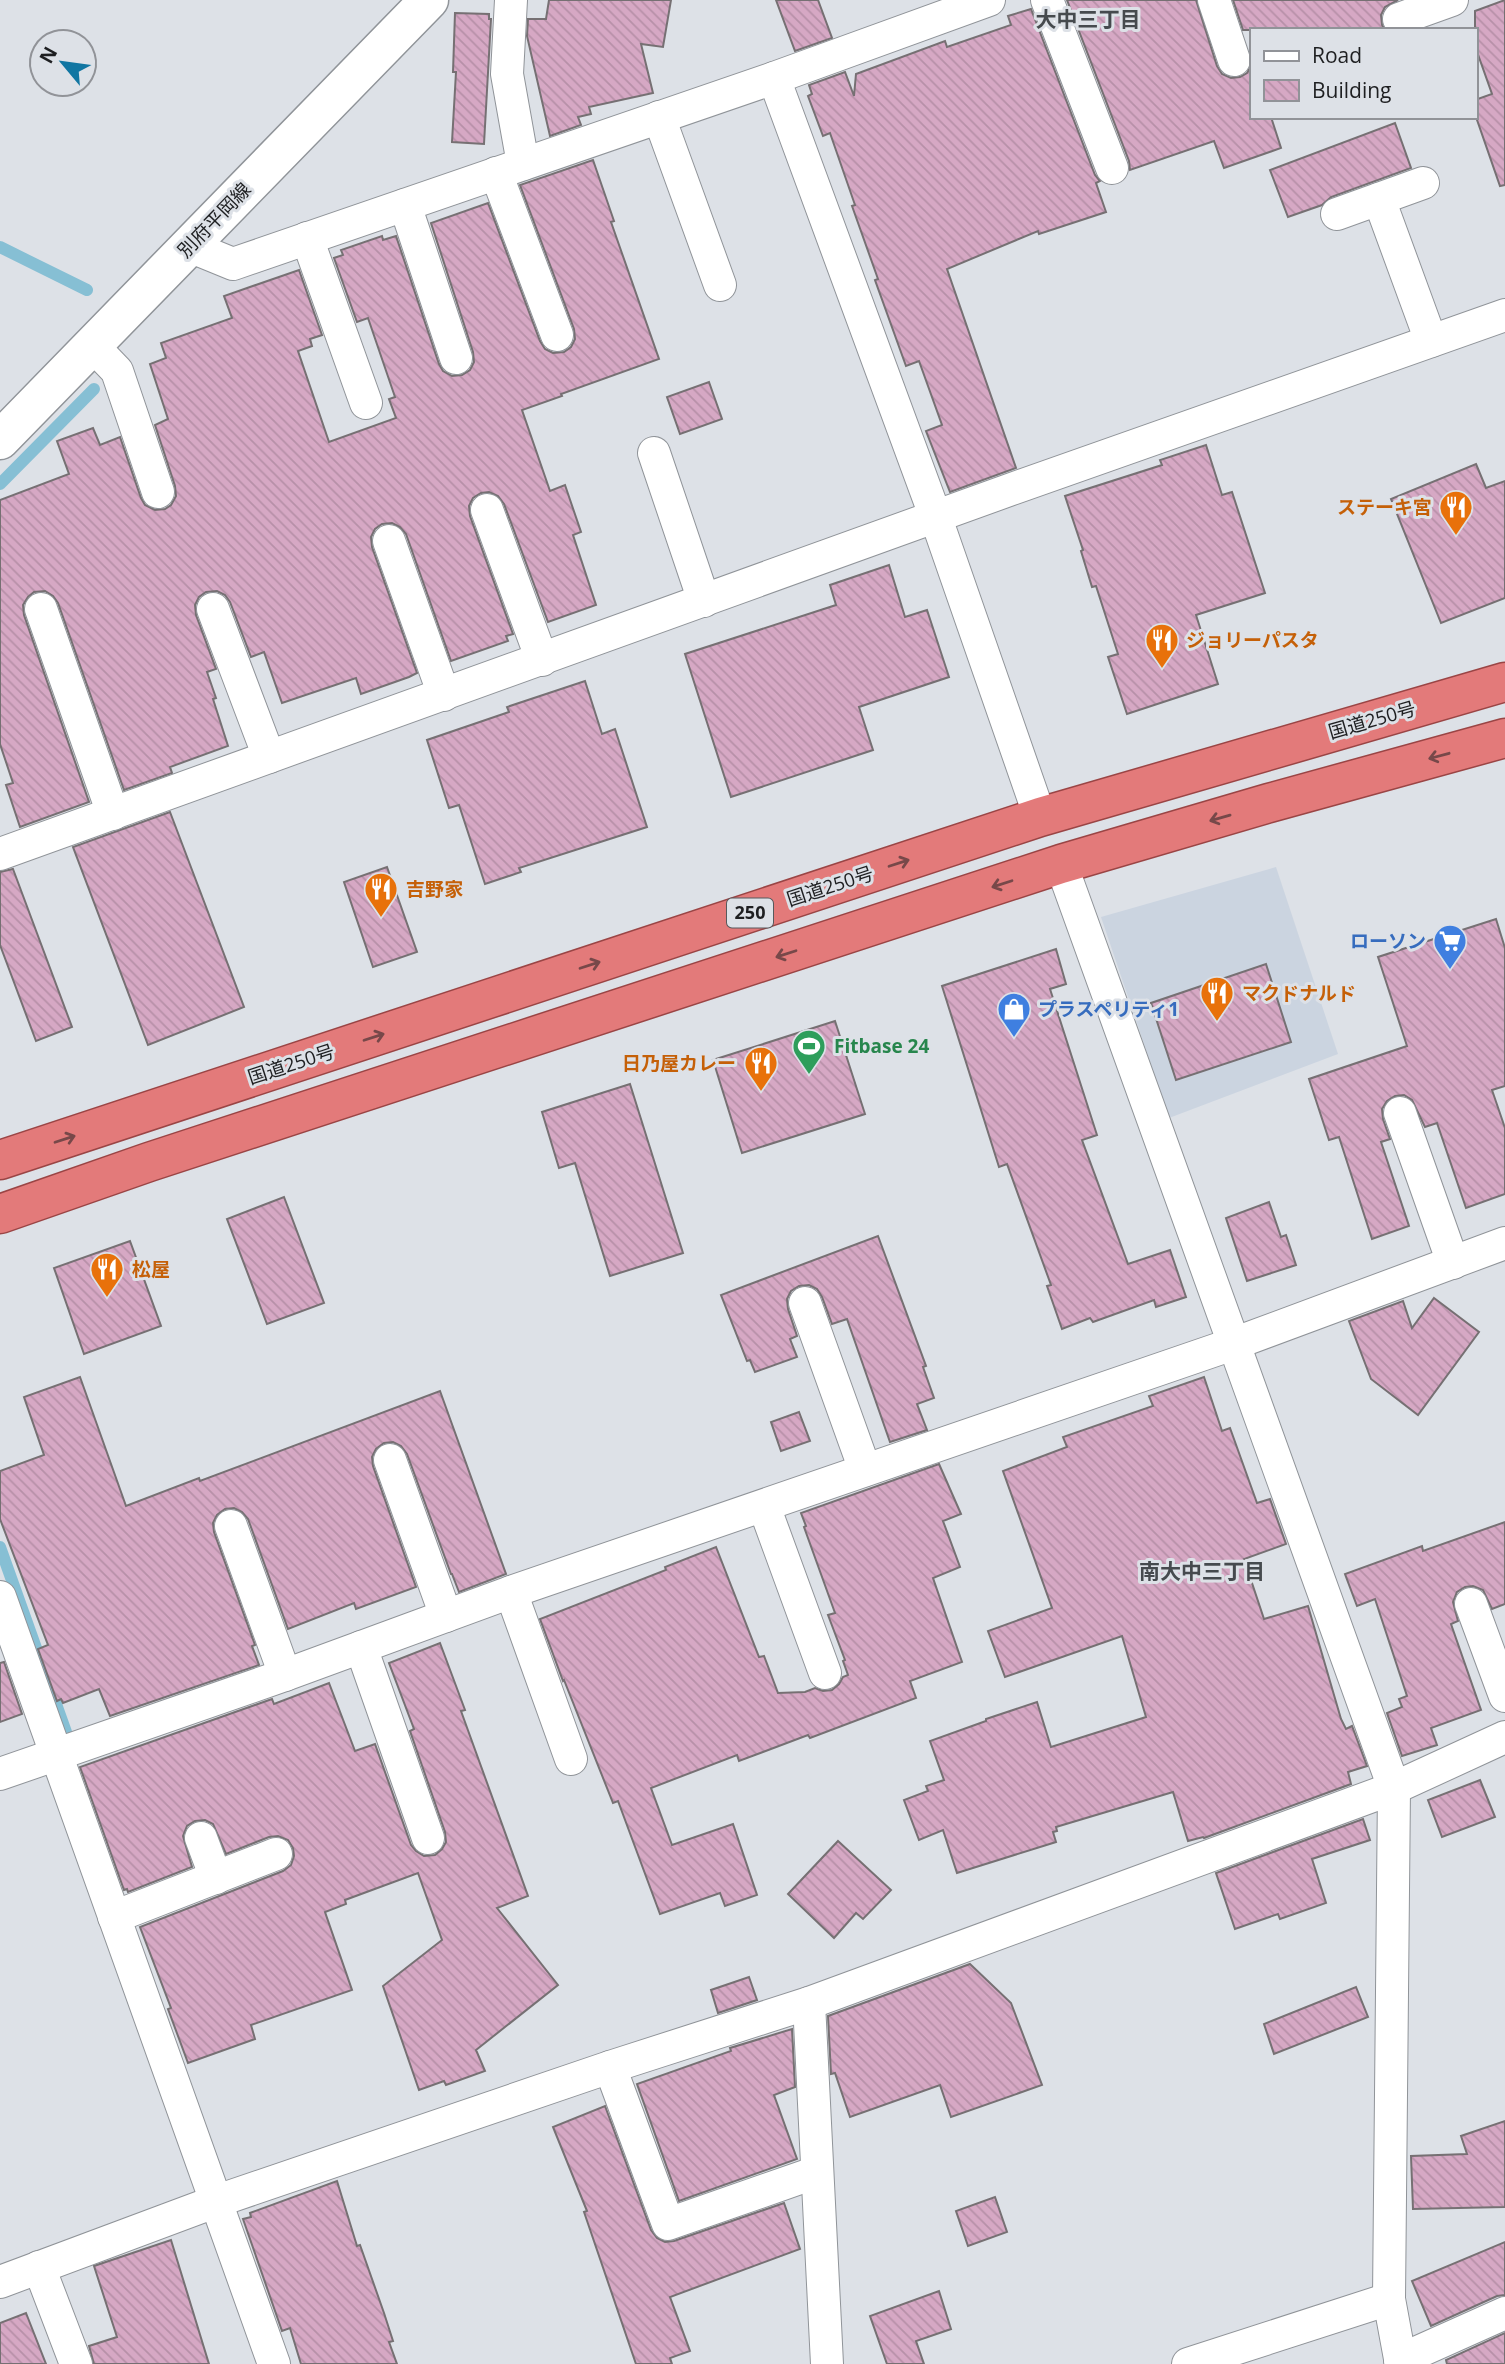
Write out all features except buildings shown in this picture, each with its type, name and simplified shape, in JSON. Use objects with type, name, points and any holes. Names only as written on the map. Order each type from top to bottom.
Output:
[{"type":"highway","name":"国道250号","points":[[0,1160],[1040,817],[1505,681]]},
{"type":"highway","points":[[0,1214],[149,1162],[1061,864],[1505,738]]},
{"type":"main road","name":"別府平岡線","points":[[0,440],[429,0]]},
{"type":"street","points":[[511,0],[507,74],[509,169],[557,335]]},
{"type":"street","points":[[189,246],[233,264],[774,78],[989,0]]},
{"type":"street","points":[[1047,0],[1112,168]]},
{"type":"street","points":[[1214,0],[1234,60]]},
{"type":"street","points":[[1399,19],[1452,0]]},
{"type":"street","points":[[774,78],[936,517],[1040,817]]},
{"type":"street","points":[[659,117],[720,285]]},
{"type":"street","points":[[1337,214],[1423,183]]},
{"type":"street","points":[[1379,200],[1431,341]]},
{"type":"street","points":[[405,205],[456,358]]},
{"type":"street","points":[[307,238],[366,403]]},
{"type":"street","points":[[3,843],[113,814],[1505,315]]},
{"type":"street","points":[[92,345],[117,371],[158,492]]},
{"type":"street","points":[[654,453],[704,601]]},
{"type":"street","points":[[487,510],[542,660]]},
{"type":"street","points":[[389,541],[444,695]]},
{"type":"street","points":[[213,608],[269,758]]},
{"type":"street","points":[[41,609],[113,814]]},
{"type":"street","points":[[1061,864],[1394,1788],[1389,2299],[1401,2362],[1505,2313]]},
{"type":"street","points":[[1400,1113],[1453,1263]]},
{"type":"street","points":[[0,1774],[285,1675],[512,1592],[1233,1344],[1505,1243]]},
{"type":"street","points":[[805,1303],[865,1470]]},
{"type":"street","points":[[390,1460],[446,1616]]},
{"type":"street","points":[[764,1506],[825,1673]]},
{"type":"street","points":[[231,1526],[285,1675]]},
{"type":"street","points":[[512,1592],[571,1759]]},
{"type":"street","points":[[0,1597],[274,2364]]},
{"type":"street","points":[[1471,1604],[1505,1696]]},
{"type":"street","points":[[361,1647],[428,1838]]},
{"type":"street","points":[[0,2282],[217,2202],[610,2067],[809,2003],[1394,1788],[1505,1737]]},
{"type":"street","points":[[201,1838],[216,1878]]},
{"type":"street","points":[[114,1917],[276,1854]]},
{"type":"street","points":[[809,2003],[817,2172],[821,2362]]},
{"type":"street","points":[[610,2067],[668,2224],[817,2172]]},
{"type":"street","points":[[39,2267],[76,2364]]},
{"type":"street","points":[[1188,2364],[1389,2299]]},
{"type":"shaded area","points":[[1276,867],[1338,1054],[1169,1118],[1101,917]]},
{"type":"waterway","points":[[0,247],[87,290]]},
{"type":"waterway","points":[[0,484],[94,389]]},
{"type":"waterway","points":[[0,1547],[66,1732]]},
{"type":"place","name":"ステーキ宮","points":[[1456,537]]},
{"type":"place","name":"ジョリーパスタ","points":[[1162,670]]},
{"type":"place","name":"吉野家","points":[[381,919]]},
{"type":"place","name":"ローソン","points":[[1450,971]]},
{"type":"place","name":"マクドナルド","points":[[1217,1023]]},
{"type":"place","name":"プラスペリティ1","points":[[1014,1039]]},
{"type":"place","name":"Fitbase 24","points":[[809,1076]]},
{"type":"place","name":"日乃屋カレー","points":[[761,1093]]},
{"type":"place","name":"松屋","points":[[107,1299]]},
{"type":"district","name":"大中三丁目","points":[[1088,20]]},
{"type":"district","name":"南大中三丁目","points":[[1202,1572]]}]
